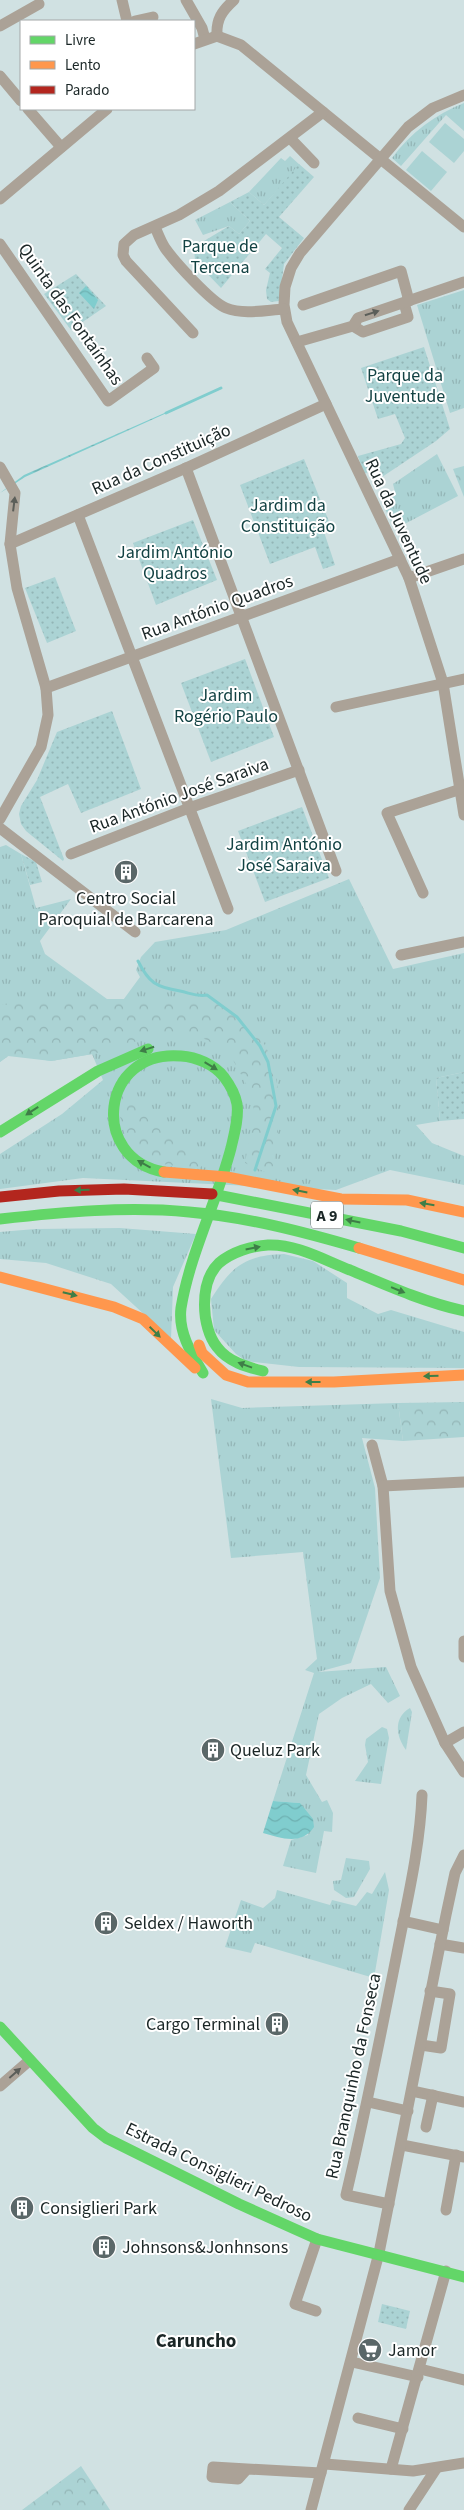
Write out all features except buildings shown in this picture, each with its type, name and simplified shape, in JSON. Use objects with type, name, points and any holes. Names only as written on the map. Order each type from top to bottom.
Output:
[{"type":"main road","points":[[184,1044],[204,1050],[224,1061],[238,1078],[247,1100],[247,1123],[191,1299],[192,1331],[202,1353],[226,1375],[248,1382],[334,1382],[397,1377],[464,1375]]},
{"type":"main road","points":[[0,1132],[98,1071],[135,1053],[157,1046]]},
{"type":"main road","points":[[204,1374],[183,1334],[180,1316],[182,1297],[229,1155],[236,1124],[237,1102],[229,1084],[217,1069],[196,1057],[179,1054],[157,1056],[138,1064],[124,1078],[114,1098],[112,1122],[123,1146],[140,1163],[158,1171],[191,1174],[259,1182],[342,1199],[390,1198],[464,1212]]},
{"type":"main road","name":"A 9","points":[[0,1197],[59,1191],[186,1191],[253,1199],[401,1231],[464,1248]]},
{"type":"main road","name":"A 9","points":[[0,1219],[61,1212],[121,1210],[178,1212],[247,1220],[353,1246],[464,1280]]},
{"type":"main road","points":[[397,1377],[333,1372],[268,1372],[240,1365],[217,1348],[205,1324],[204,1292],[218,1264],[240,1250],[268,1244],[296,1248],[429,1302],[464,1311]]},
{"type":"main road","points":[[0,1278],[105,1304],[143,1320],[185,1361],[204,1374],[233,1390],[262,1394]]},
{"type":"main road","points":[[300,1394],[426,1389]]},
{"type":"main road","name":"Estrada Consiglieri Pedroso","points":[[0,2027],[93,2128],[106,2138],[238,2204],[317,2239],[446,2270],[464,2277]]},
{"type":"street","points":[[122,0],[127,20]]},
{"type":"street","points":[[186,0],[202,28],[205,39]]},
{"type":"street","points":[[217,36],[218,20],[221,13],[234,0]]},
{"type":"street","points":[[0,26],[39,4]]},
{"type":"street","points":[[140,20],[153,17]]},
{"type":"street","points":[[195,44],[217,36],[241,45],[464,227]]},
{"type":"street","points":[[0,76],[20,100]]},
{"type":"street","points":[[155,227],[165,248],[172,256],[211,297],[225,307],[244,311],[284,309],[285,287],[296,260],[380,158],[423,114],[444,102],[464,95]]},
{"type":"street","points":[[29,110],[61,147]]},
{"type":"street","points":[[0,199],[107,110]]},
{"type":"street","points":[[193,333],[126,261],[123,255],[124,244],[128,239],[180,215],[220,191],[323,112]]},
{"type":"street","points":[[290,138],[314,162]]},
{"type":"street","name":"Quinta das Fontaínhas","points":[[0,244],[108,400],[154,368],[146,358]]},
{"type":"street","points":[[303,305],[401,271],[406,302]]},
{"type":"street","points":[[297,342],[353,326],[358,318],[464,282]]},
{"type":"street","name":"Rua da Juventude","points":[[284,309],[287,322],[409,578],[443,683],[458,790],[464,815]]},
{"type":"street","name":"Rua da Constituição","points":[[10,544],[186,468],[326,404]]},
{"type":"street","points":[[0,467],[15,493],[10,544],[17,588],[46,688],[48,715],[41,747],[0,819]]},
{"type":"street","points":[[186,468],[336,871]]},
{"type":"street","points":[[78,515],[228,909]]},
{"type":"street","name":"Rua António Quadros","points":[[46,688],[400,559]]},
{"type":"street","points":[[409,578],[464,559]]},
{"type":"street","points":[[336,707],[464,679]]},
{"type":"street","name":"Rua António José Saraiva","points":[[71,854],[190,808],[299,770]]},
{"type":"street","points":[[423,893],[387,813],[458,790]]},
{"type":"street","points":[[0,828],[135,932]]},
{"type":"street","points":[[401,955],[464,942]]},
{"type":"street","points":[[372,1445],[383,1486],[390,1591],[411,1667],[445,1743],[464,1772]]},
{"type":"street","points":[[383,1486],[464,1482]]},
{"type":"street","points":[[464,1642],[464,1657]]},
{"type":"street","points":[[445,1743],[464,1732]]},
{"type":"street","name":"Rua Branquinho da Fonseca","points":[[389,2204],[346,2195],[368,2102],[403,1921],[421,1820],[422,1795]]},
{"type":"street","points":[[311,2510],[352,2362],[379,2253],[455,1873],[464,1855]]},
{"type":"street","points":[[403,1921],[443,1930]]},
{"type":"street","points":[[440,1944],[464,1948]]},
{"type":"street","points":[[421,2044],[441,2048],[450,1994],[430,1991]]},
{"type":"street","points":[[0,2086],[30,2060]]},
{"type":"street","points":[[412,2091],[464,2102]]},
{"type":"street","points":[[426,2127],[433,2095]]},
{"type":"street","points":[[368,2102],[408,2111]]},
{"type":"street","points":[[402,2145],[460,2156],[446,2210]]},
{"type":"street","points":[[316,2311],[296,2304],[317,2239]]},
{"type":"street","points":[[391,2469],[404,2429],[446,2270]]},
{"type":"street","points":[[352,2362],[419,2373],[463,2377]]},
{"type":"street","points":[[358,2418],[404,2429]]},
{"type":"street","points":[[247,2469],[391,2469],[413,2471],[436,2469],[464,2463]]},
{"type":"street","points":[[409,2510],[436,2469]]},
{"type":"green space","points":[[464,103],[464,131],[446,115],[401,166],[392,158],[407,140],[424,125]]},
{"type":"green space","points":[[445,123],[464,139],[464,151],[454,163],[429,142]]},
{"type":"green space","points":[[422,151],[447,172],[431,191],[406,170]]},
{"type":"green space","points":[[290,156],[300,165],[264,205],[249,192],[281,158],[285,161]]},
{"type":"green space","name":"Parque de Tercena","points":[[299,164],[314,177],[279,217],[304,238],[284,264],[279,301],[271,302],[267,299],[266,290],[270,273],[265,269],[282,248],[266,234],[221,288],[195,261],[194,247],[229,226],[239,234],[250,221],[230,202],[249,192],[264,205]]},
{"type":"green space","points":[[230,202],[250,221],[239,234],[229,226],[203,235],[195,220]]},
{"type":"green space","points":[[76,274],[106,306],[71,330],[44,294]]},
{"type":"green space","points":[[464,290],[464,408],[450,413],[417,305]]},
{"type":"green space","name":"Parque da Juventude","points":[[424,347],[450,429],[436,441],[379,479],[372,470],[364,474],[358,456],[401,444],[405,438],[395,414],[378,419],[361,368]]},
{"type":"green space","points":[[437,454],[458,496],[395,529],[384,507],[395,492],[393,484]]},
{"type":"green space","name":"Jardim da Constituição","points":[[304,459],[332,529],[324,532],[335,565],[323,569],[315,547],[270,564],[240,485]]},
{"type":"green space","points":[[464,466],[464,497],[453,469]]},
{"type":"green space","name":"Jardim António Quadros","points":[[193,520],[217,580],[156,605],[133,543]]},
{"type":"green space","points":[[55,577],[76,631],[47,643],[25,588]]},
{"type":"green space","name":"Jardim Rogério Paulo","points":[[245,659],[274,737],[211,762],[181,683]]},
{"type":"green space","points":[[112,711],[141,789],[81,813],[68,784],[40,797],[64,859],[63,861],[26,831],[21,824],[19,814],[21,806],[37,780],[57,732]]},
{"type":"green space","name":"Jardim António José Saraiva","points":[[302,807],[329,878],[265,902],[238,831]]},
{"type":"green space","points":[[6,845],[21,854],[36,908],[71,899],[40,941],[45,954],[118,1007],[140,977],[136,970],[141,957],[155,942],[226,930],[349,879],[393,969],[464,953],[464,1072],[436,1078],[440,1121],[416,1125],[432,1143],[464,1156],[464,1185],[390,1170],[336,1190],[83,1178],[0,1189],[0,1154],[62,1114],[103,1080],[92,1054],[51,1061],[11,1054],[0,1062],[0,847]]},
{"type":"green space","points":[[21,854],[36,862],[42,882],[30,885]]},
{"type":"green space","points":[[83,999],[219,999],[236,1010],[261,1038],[275,1072],[279,1109],[278,1135],[274,1163],[270,1174],[245,1163],[254,1110],[249,1089],[233,1060],[221,1048],[201,1037],[161,1034],[93,1054],[51,1061],[8,1056],[0,1062],[0,1005]]},
{"type":"green space","points":[[464,1072],[464,1119],[440,1121],[436,1078]]},
{"type":"green space","points":[[130,1094],[147,1115],[203,1164],[199,1169],[155,1163],[127,1141],[119,1113],[121,1095]]},
{"type":"green space","points":[[120,1228],[196,1234],[173,1287],[171,1339],[111,1284],[46,1263],[0,1259],[0,1232],[35,1229]]},
{"type":"green space","points":[[284,1254],[313,1261],[347,1283],[347,1298],[378,1314],[391,1310],[464,1332],[464,1368],[299,1367],[246,1361],[236,1354],[214,1330],[211,1299],[225,1279],[240,1265],[259,1257]]},
{"type":"green space","points":[[211,1399],[242,1408],[398,1403],[403,1441],[362,1438],[375,1488],[380,1578],[351,1663],[318,1672],[386,1667],[400,1696],[388,1703],[371,1684],[342,1698],[319,1714],[306,1775],[322,1802],[327,1800],[333,1813],[332,1832],[324,1831],[316,1873],[283,1866],[291,1840],[308,1835],[300,1803],[273,1801],[314,1673],[305,1670],[317,1659],[303,1552],[231,1558]]},
{"type":"green space","points":[[464,1402],[464,1437],[403,1441],[398,1403]]},
{"type":"green space","points":[[410,1708],[412,1712],[406,1750],[402,1744],[398,1727],[401,1716]]},
{"type":"green space","points":[[382,1727],[387,1729],[389,1738],[381,1784],[355,1781],[368,1762],[365,1745],[366,1739]]},
{"type":"green space","points":[[346,1858],[369,1861],[370,1869],[354,1897],[346,1898],[334,1890],[333,1881],[341,1880]]},
{"type":"green space","points":[[385,1872],[389,1890],[374,1978],[255,1943],[251,1953],[225,1947],[241,1900],[263,1908],[275,1898],[277,1890],[330,1905],[332,1900],[356,1906],[367,1892],[372,1894]]},
{"type":"green space","points":[[382,2304],[410,2311],[406,2329],[378,2322]]},
{"type":"green space","points":[[81,2466],[110,2510],[22,2510]]},
{"type":"water","points":[[86,286],[98,300],[94,309],[79,293]]},
{"type":"water","points":[[169,411],[25,477],[0,493],[24,475]]},
{"type":"water","points":[[273,1801],[300,1803],[313,1819],[314,1827],[309,1833],[297,1839],[263,1833]]},
{"type":"waterway","points":[[166,413],[221,388]]},
{"type":"waterway","points":[[138,961],[150,979],[159,986],[197,995],[207,995],[237,1017],[260,1046],[268,1062],[276,1106],[255,1170]]},
{"type":"traffic: fast","points":[[0,1132],[98,1071],[148,1049]]},
{"type":"traffic: fast","points":[[164,1172],[140,1163],[124,1147],[115,1128],[114,1107],[120,1086],[134,1069],[154,1058],[181,1056],[193,1058],[210,1065],[220,1072],[234,1093],[237,1109],[236,1126],[231,1148],[219,1188],[197,1247],[181,1308],[183,1334],[203,1373]]},
{"type":"traffic: fast","points":[[212,1194],[401,1231],[464,1248]]},
{"type":"traffic: fast","points":[[0,1219],[71,1212],[165,1210],[232,1217],[317,1236],[359,1248]]},
{"type":"traffic: fast","points":[[263,1371],[238,1363],[221,1352],[212,1338],[205,1317],[205,1293],[213,1271],[224,1259],[248,1248],[279,1245],[300,1250],[406,1293],[464,1311]]},
{"type":"traffic: fast","points":[[0,2027],[93,2128],[106,2138],[239,2204],[317,2239],[464,2277]]},
{"type":"traffic: slow","points":[[164,1172],[227,1177],[341,1199],[407,1200],[464,1212]]},
{"type":"traffic: slow","points":[[359,1248],[464,1280]]},
{"type":"traffic: slow","points":[[0,1277],[114,1307],[143,1319],[195,1368]]},
{"type":"traffic: slow","points":[[199,1345],[202,1353],[226,1375],[248,1382],[334,1382],[464,1375]]},
{"type":"traffic: jam","points":[[0,1197],[59,1191],[124,1189],[212,1194]]},
{"type":"place","name":"Centro Social Paroquial de Barcarena","points":[[126,872]]},
{"type":"place","name":"Queluz Park","points":[[213,1750]]},
{"type":"place","name":"Seldex / Haworth","points":[[106,1923]]},
{"type":"place","name":"Cargo Terminal","points":[[277,2024]]},
{"type":"place","name":"Consiglieri Park","points":[[22,2208]]},
{"type":"place","name":"Johnsons&Jonhnsons","points":[[104,2247]]},
{"type":"place","name":"Jamor","points":[[370,2350]]},
{"type":"district","name":"Caruncho","points":[[196,2340]]}]
